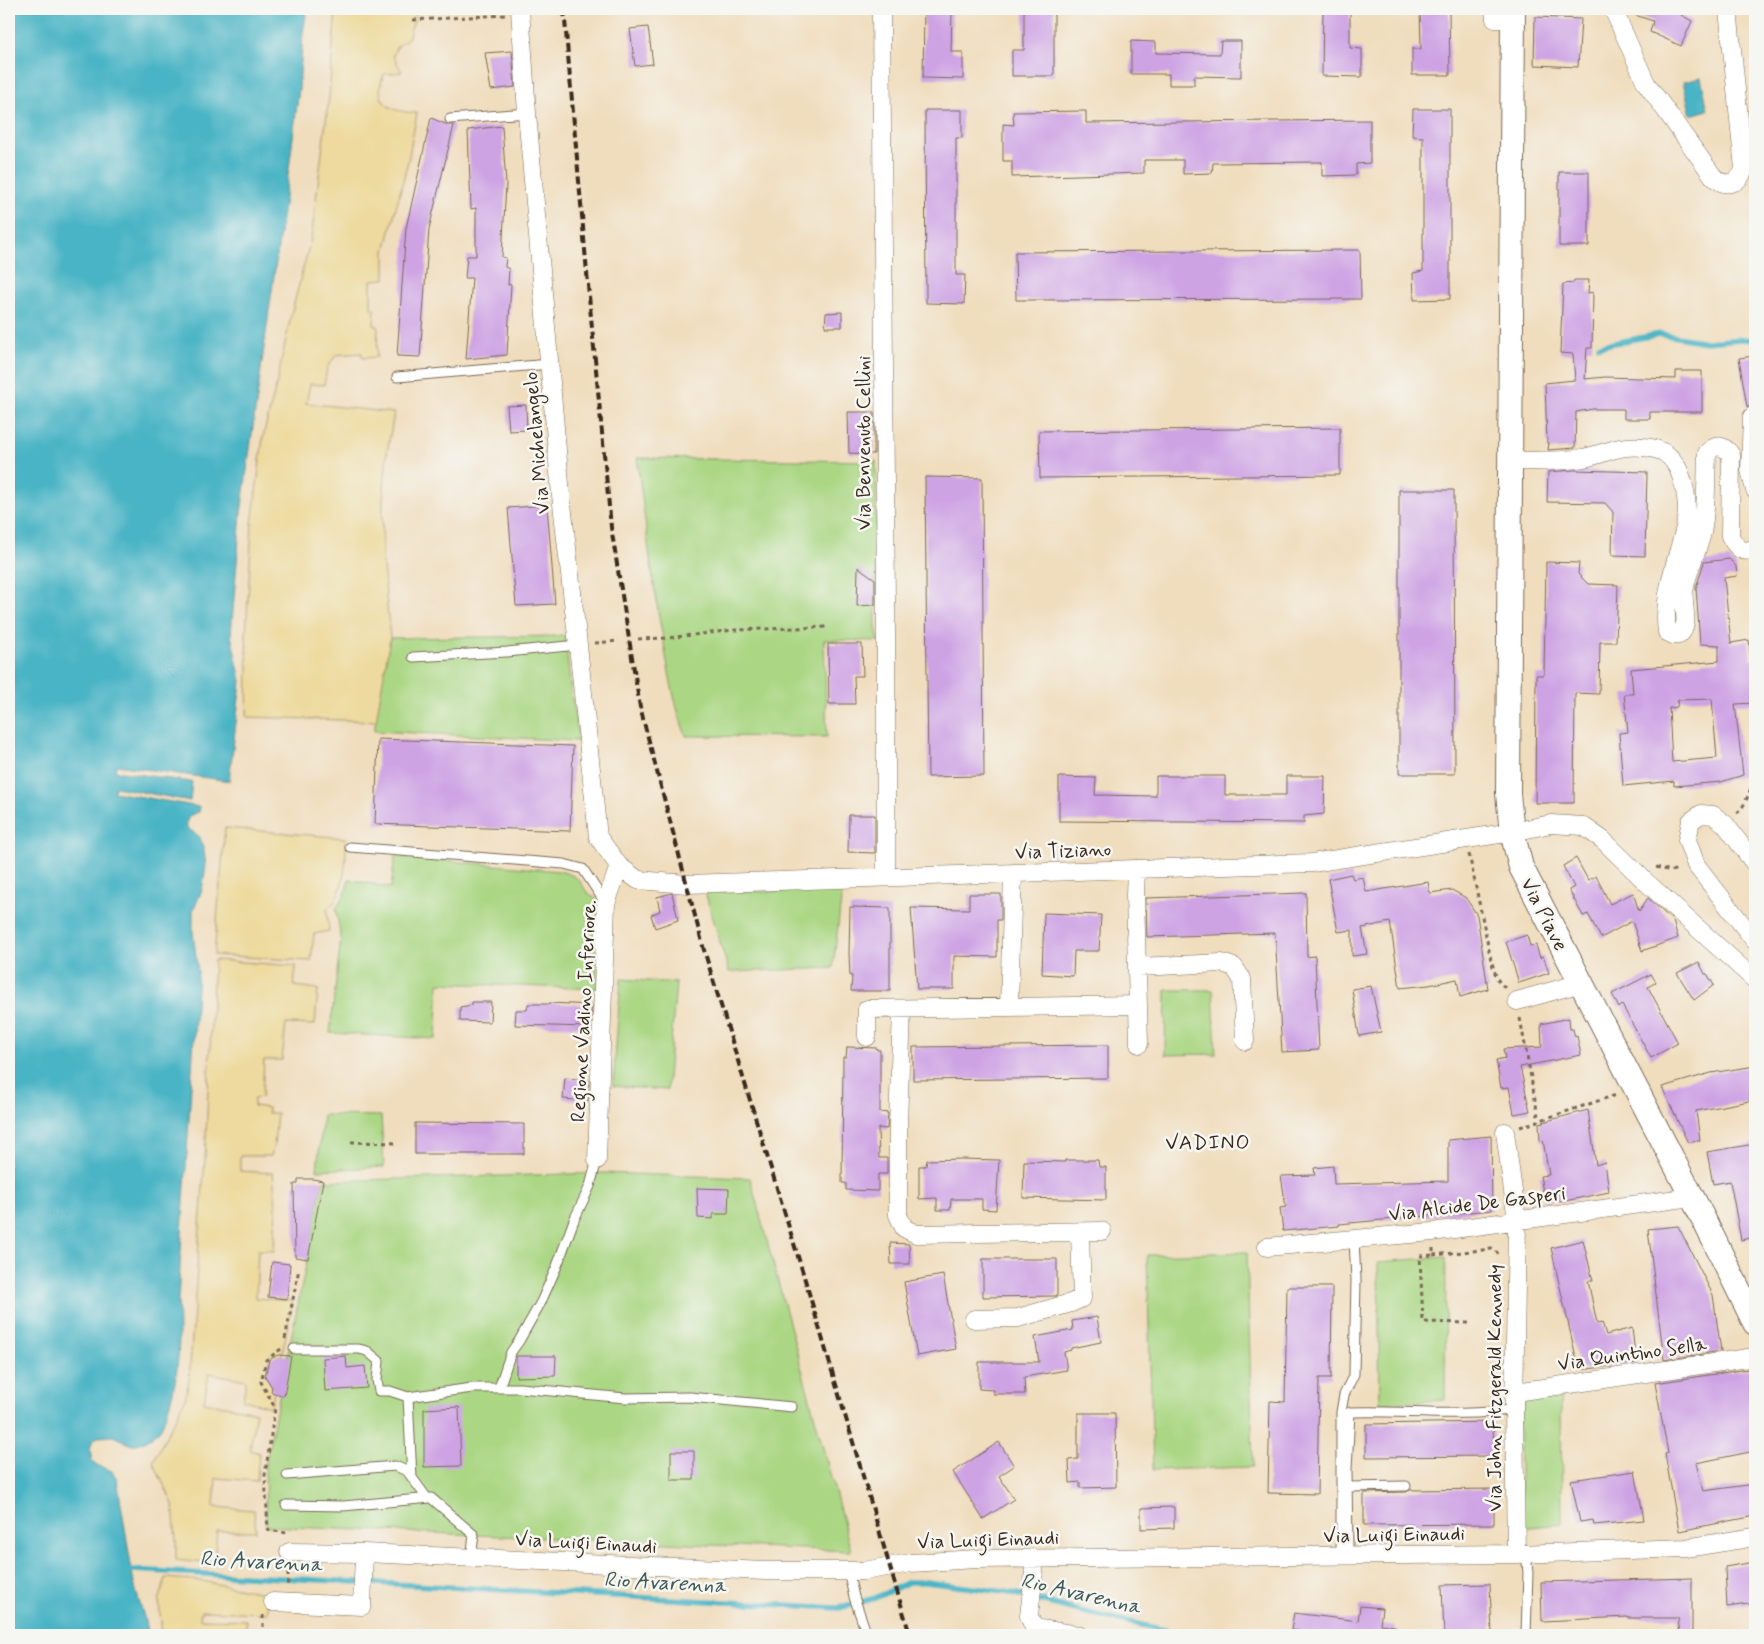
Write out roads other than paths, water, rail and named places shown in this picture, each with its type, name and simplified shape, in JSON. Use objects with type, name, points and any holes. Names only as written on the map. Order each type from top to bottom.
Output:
[{"type":"main road","name":"Via Piave","points":[[1506,12],[1510,462],[1508,794],[1512,832],[1521,867],[1692,1196],[1755,1323]]},
{"type":"street","name":"Via Benvenuto Cellini","points":[[881,9],[886,604],[886,877]]},
{"type":"street","points":[[1613,9],[1646,83],[1717,181],[1728,184],[1739,179],[1744,169],[1728,9]]},
{"type":"street","name":"Via Michelangelo","points":[[520,12],[561,495],[598,837],[619,866]]},
{"type":"street","points":[[1755,415],[1752,416],[1750,455],[1750,470],[1755,490]]},
{"type":"street","points":[[1510,462],[1584,458],[1627,447],[1658,450],[1672,460],[1684,487],[1687,508],[1686,524],[1670,580],[1666,622],[1667,632],[1673,636],[1679,636],[1684,631],[1686,624],[1683,599],[1686,581],[1702,532],[1706,503],[1707,453],[1711,448],[1719,446],[1726,448],[1731,455],[1730,536],[1736,546],[1742,551],[1750,551],[1755,548]]},
{"type":"street","points":[[1755,864],[1725,824],[1713,815],[1701,814],[1691,821],[1687,840],[1696,865],[1755,941]]},
{"type":"street","name":"Via Tiziano","points":[[619,866],[638,880],[687,884],[1312,862],[1512,832],[1551,824],[1583,826],[1603,840],[1645,881],[1755,980]]},
{"type":"street","name":"Regione Vadino Inferiore.","points":[[597,1160],[606,904],[619,866]]},
{"type":"street","points":[[1136,869],[1139,1044]]},
{"type":"street","points":[[1009,1007],[1013,873]]},
{"type":"street","points":[[1138,967],[1222,963],[1234,967],[1242,979],[1245,1041]]},
{"type":"street","points":[[1517,1001],[1581,983]]},
{"type":"street","points":[[867,1037],[868,1009],[1138,1005]]},
{"type":"street","points":[[902,1009],[898,1125],[898,1215],[904,1228],[916,1234],[1102,1232]]},
{"type":"street","name":"Via John Fitzgerald Kennedy","points":[[1505,1132],[1517,1221],[1514,1284],[1514,1400],[1521,1554]]},
{"type":"street","name":"Via Alcide De Gasperi","points":[[1267,1247],[1432,1232],[1692,1196]]},
{"type":"street","points":[[974,1319],[1018,1318],[1082,1298],[1080,1233]]},
{"type":"street","name":"Via Quintino Sella","points":[[1514,1400],[1755,1357]]},
{"type":"street","name":"Via Luigi Einaudi","points":[[289,1552],[364,1553],[765,1571],[863,1571],[911,1563],[967,1559],[1034,1565],[1345,1556],[1521,1554],[1686,1548],[1755,1537]]},
{"type":"street","points":[[274,1602],[362,1606],[364,1553]]},
{"type":"street","points":[[1034,1565],[1029,1616],[1034,1628],[1078,1635]]},
{"type":"lane","points":[[450,119],[527,109]]},
{"type":"lane","points":[[397,377],[550,364]]},
{"type":"lane","points":[[413,657],[507,652],[578,645]]},
{"type":"lane","points":[[350,847],[564,864],[583,869],[606,904]]},
{"type":"lane","points":[[499,1388],[511,1352],[541,1302],[557,1266],[574,1220],[590,1186],[597,1160]]},
{"type":"lane","points":[[1345,1556],[1341,1412],[1344,1395],[1354,1374],[1356,1280],[1354,1239]]},
{"type":"lane","points":[[294,1349],[354,1348],[367,1351],[379,1361],[379,1390],[408,1397],[472,1388],[520,1388],[625,1398],[690,1397],[792,1407]]},
{"type":"lane","points":[[408,1397],[412,1478]]},
{"type":"lane","points":[[1345,1556],[1350,1412],[1489,1413],[1514,1400]]},
{"type":"lane","points":[[287,1475],[395,1466],[407,1471],[426,1498]]},
{"type":"lane","points":[[1347,1487],[1406,1486]]},
{"type":"lane","points":[[286,1505],[343,1506],[431,1498],[474,1535],[471,1558]]},
{"type":"lane","points":[[1521,1554],[1528,1573],[1526,1635]]},
{"type":"lane","points":[[848,1571],[854,1597],[867,1635]]},
{"type":"water","points":[[9,9],[307,9],[290,161],[241,513],[231,635],[241,681],[229,781],[116,765],[115,771],[192,782],[190,801],[115,787],[114,792],[200,807],[199,812],[189,817],[187,828],[199,836],[204,850],[206,866],[202,890],[193,911],[193,932],[198,972],[178,1300],[178,1360],[174,1389],[162,1425],[152,1436],[143,1442],[132,1445],[113,1436],[98,1437],[93,1440],[90,1449],[92,1461],[112,1471],[117,1479],[134,1583],[144,1615],[147,1635],[9,1635]]},
{"type":"water","points":[[1701,78],[1708,110],[1691,115],[1683,82]]},
{"type":"waterway","points":[[1599,346],[1660,334],[1706,342],[1742,339],[1755,340]]},
{"type":"waterway","name":"Rio Avarenna","points":[[132,1570],[839,1608],[875,1598],[909,1582],[926,1582],[1012,1593],[1075,1610],[1187,1635]]},
{"type":"railway","points":[[564,9],[611,527],[640,707],[704,950],[803,1273],[910,1635]]},
{"type":"district","name":"VADINO","points":[[1208,1142]]}]
